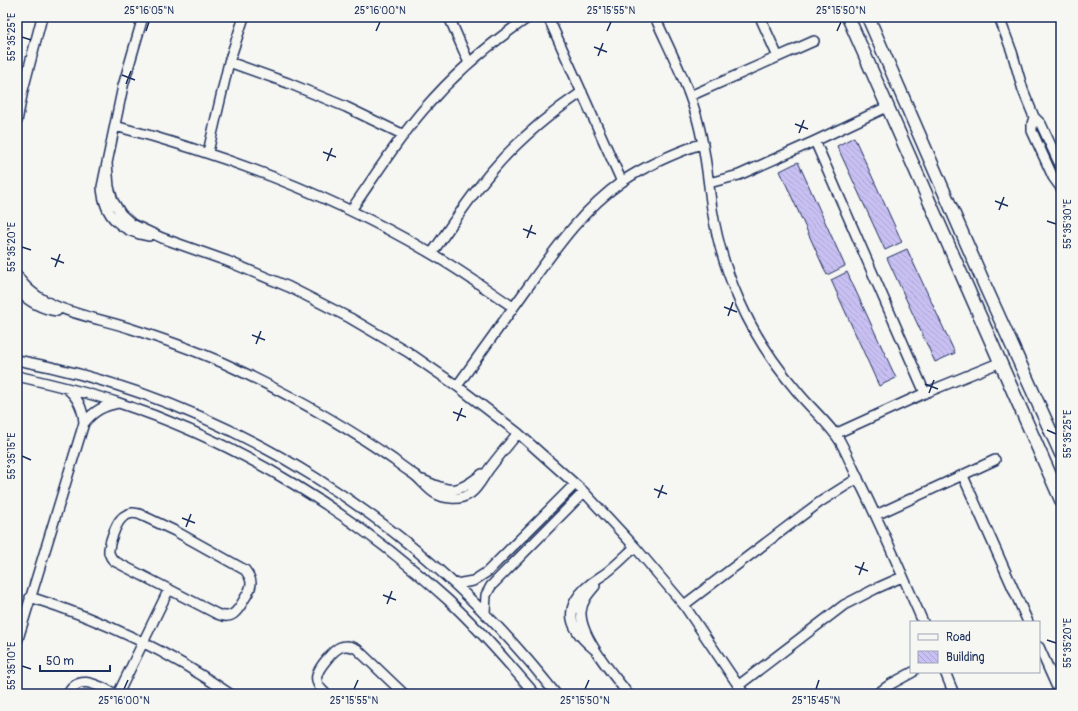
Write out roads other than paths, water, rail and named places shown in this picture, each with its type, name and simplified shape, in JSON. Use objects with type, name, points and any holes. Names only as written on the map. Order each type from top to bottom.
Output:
[{"type":"street","points":[[17,121],[23,90],[42,17]]},
{"type":"street","points":[[143,17],[123,86],[103,178],[104,202],[112,216],[123,227],[130,231],[144,236],[162,238],[227,261],[296,291],[350,318],[402,348],[457,386],[518,434],[584,492],[635,547],[684,605],[744,694]]},
{"type":"street","points":[[208,152],[229,62],[244,17]]},
{"type":"street","points":[[449,17],[469,63]]},
{"type":"street","points":[[351,210],[424,109],[469,63],[505,33],[529,17]]},
{"type":"street","points":[[548,17],[622,182]]},
{"type":"street","points":[[655,17],[690,96],[695,112],[703,144],[712,209],[722,255],[739,300],[748,320],[783,375],[835,434],[844,448],[876,515],[922,621]]},
{"type":"street","points":[[760,17],[778,57]]},
{"type":"street","points":[[848,17],[1061,500]]},
{"type":"street","points":[[868,17],[986,288],[1061,454]]},
{"type":"street","points":[[999,17],[1034,119],[1042,128],[1061,167]]},
{"type":"street","points":[[690,96],[814,41]]},
{"type":"street","points":[[229,62],[288,83],[346,107],[404,135]]},
{"type":"street","points":[[432,253],[476,190],[508,154],[542,121],[582,92]]},
{"type":"street","points":[[709,183],[739,175],[887,107]]},
{"type":"street","points":[[1034,119],[1032,131],[1053,177],[1061,188]]},
{"type":"street","points":[[115,126],[208,152],[280,179],[351,210],[432,253],[513,307]]},
{"type":"street","points":[[815,141],[925,393]]},
{"type":"street","points":[[457,386],[559,243],[599,200],[622,182],[659,160],[703,144]]},
{"type":"street","points":[[955,260],[962,259],[966,261],[977,281],[986,288]]},
{"type":"street","points":[[17,275],[29,290],[42,300],[182,346],[280,390],[366,441],[417,477],[434,494],[446,498],[459,498],[476,488],[488,470],[518,434]]},
{"type":"street","points":[[17,290],[28,300],[46,309],[79,313]]},
{"type":"street","points":[[17,360],[86,375],[166,401],[232,431],[294,465],[347,499],[406,542],[456,584],[510,638],[556,694]]},
{"type":"street","points":[[835,434],[925,393],[1001,362]]},
{"type":"street","points":[[17,376],[63,386],[120,403],[174,423],[238,453],[300,488],[361,529],[449,601],[509,663],[535,694]]},
{"type":"street","points":[[17,642],[84,423],[83,414],[78,402],[63,386]]},
{"type":"street","points":[[84,423],[91,415],[100,409],[109,405],[120,403]]},
{"type":"street","points":[[876,515],[995,460]]},
{"type":"street","points":[[963,476],[1028,621]]},
{"type":"street","points":[[684,605],[820,502],[858,478]]},
{"type":"street","points":[[456,584],[473,581],[483,576],[575,484]]},
{"type":"street","points":[[485,612],[486,595],[491,586],[584,492]]},
{"type":"street","points":[[132,513],[139,514],[210,550],[245,570],[251,579],[250,589],[238,610],[234,614],[228,616],[217,614],[169,589],[118,564],[111,557],[109,547],[110,542],[121,518],[132,513]]},
{"type":"street","points":[[519,540],[528,549]]},
{"type":"street","points":[[628,694],[594,649],[584,630],[581,612],[585,600],[600,577],[635,547]]},
{"type":"street","points":[[739,685],[844,605],[874,589],[902,577]]},
{"type":"street","points":[[68,694],[71,688],[76,684],[86,682],[117,694],[169,589]]},
{"type":"street","points":[[30,598],[69,609],[143,642],[203,675],[230,694]]},
{"type":"street","points":[[326,694],[318,686],[318,671],[335,650],[346,646],[352,647],[356,650],[404,694]]},
{"type":"street","points":[[1040,649],[1060,694]]},
{"type":"street","points":[[877,694],[911,673]]},
{"type":"street","points":[[945,673],[954,694]]}]
